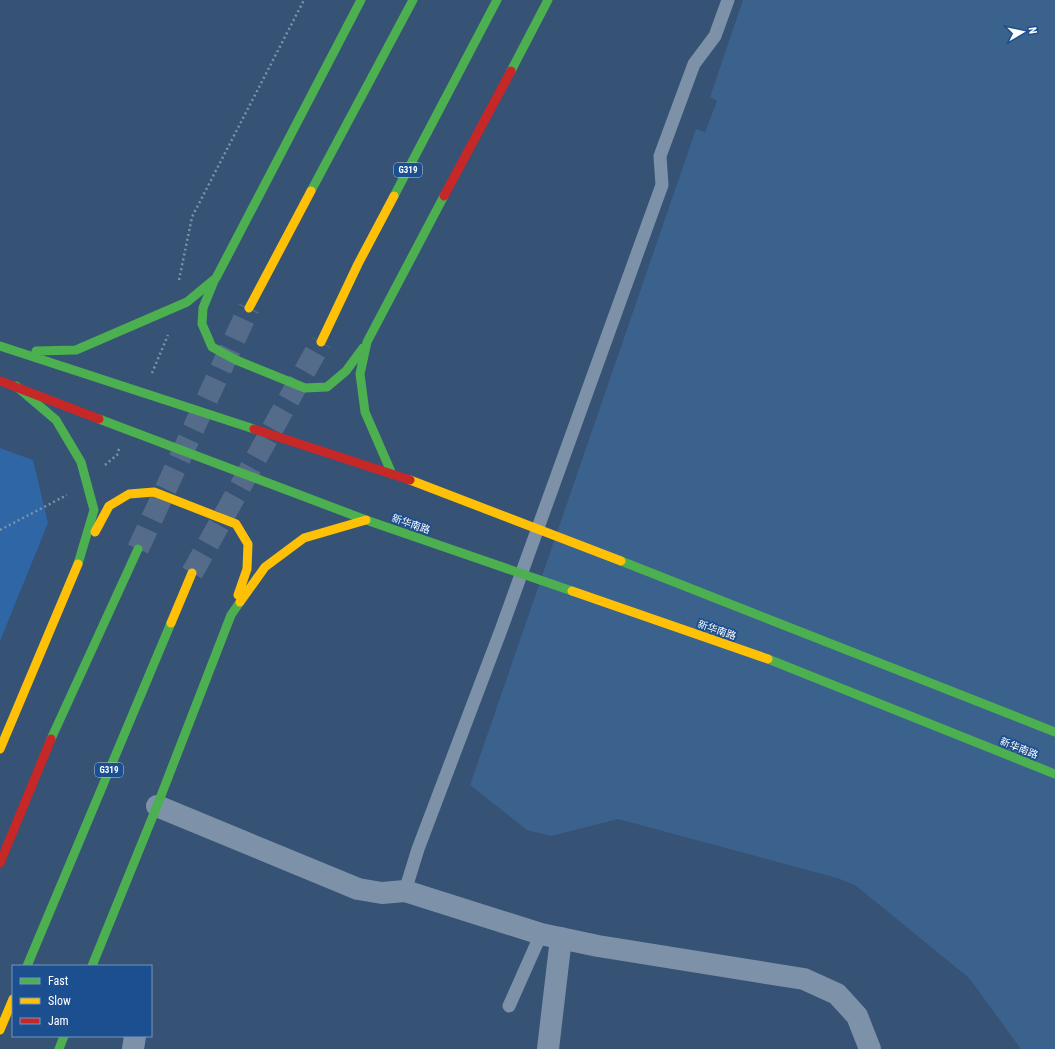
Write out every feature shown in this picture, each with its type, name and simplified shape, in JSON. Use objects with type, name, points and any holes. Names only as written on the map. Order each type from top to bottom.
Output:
[{"type":"main road","points":[[361,0],[216,278],[202,308],[202,324],[212,347],[236,360],[305,388],[327,387],[346,371],[367,342],[548,0]]},
{"type":"main road","points":[[249,308],[413,0]]},
{"type":"main road","name":"G319","points":[[321,342],[358,264],[497,0]]},
{"type":"main road","points":[[0,346],[40,352],[76,350],[137,326],[187,302],[216,278]]},
{"type":"main road","points":[[367,342],[360,374],[366,412],[392,474]]},
{"type":"main road","points":[[0,346],[392,474],[779,622],[1055,732]]},
{"type":"main road","name":"新华南路","points":[[0,381],[366,520],[766,658],[1055,774]]},
{"type":"main road","points":[[16,386],[56,420],[81,462],[94,510],[80,559]]},
{"type":"main road","points":[[0,749],[80,559],[110,506],[129,494],[154,492],[236,524],[248,544],[247,569],[231,615],[157,806],[92,965]]},
{"type":"main road","points":[[231,615],[265,567],[304,538],[366,520]]},
{"type":"main road","points":[[0,863],[58,724],[138,549]]},
{"type":"main road","name":"G319","points":[[27,965],[192,573]]},
{"type":"main road","points":[[0,1030],[12,1001]]},
{"type":"main road","points":[[59,1049],[64,1037]]},
{"type":"street","points":[[157,806],[358,889],[382,893],[405,891],[551,936],[598,946],[804,979],[837,994],[857,1016],[870,1049]]},
{"type":"street","points":[[548,1049],[551,936]]},
{"type":"street","points":[[133,1049],[135,1037]]},
{"type":"lane","points":[[405,891],[418,849],[501,630],[662,185],[660,156],[694,64],[715,36],[728,0]]},
{"type":"lane","points":[[510,1006],[551,936]]},
{"type":"shaded area","points":[[743,0],[1055,0],[1055,1049],[1021,1049],[969,978],[855,885],[837,878],[618,819],[551,836],[527,830],[470,785],[696,129],[705,132],[717,101],[710,97]]},
{"type":"shaded area","points":[[0,448],[33,460],[48,523],[0,641]]},
{"type":"tunnel","points":[[138,549],[249,308]]},
{"type":"tunnel","points":[[192,573],[321,342]]},
{"type":"traffic: fast","points":[[36,351],[76,350],[187,302],[216,278],[361,0]]},
{"type":"traffic: fast","points":[[311,191],[413,0]]},
{"type":"traffic: fast","points":[[394,196],[497,0]]},
{"type":"traffic: fast","points":[[511,71],[548,0]]},
{"type":"traffic: fast","points":[[392,474],[365,412],[360,374],[367,342],[444,196]]},
{"type":"traffic: fast","points":[[214,281],[203,308],[202,324],[212,347],[236,360],[305,388],[327,387],[346,371],[363,348]]},
{"type":"traffic: fast","points":[[0,346],[254,429]]},
{"type":"traffic: fast","points":[[16,386],[56,420],[81,462],[94,510],[78,564]]},
{"type":"traffic: fast","points":[[99,419],[366,520],[572,591]]},
{"type":"traffic: fast","points":[[51,739],[138,549]]},
{"type":"traffic: fast","points":[[621,561],[1055,732]]},
{"type":"traffic: fast","points":[[92,965],[157,806],[231,615],[240,602]]},
{"type":"traffic: fast","points":[[27,965],[171,623]]},
{"type":"traffic: fast","points":[[768,659],[1055,774]]},
{"type":"traffic: fast","points":[[59,1049],[64,1037]]},
{"type":"traffic: slow","points":[[249,308],[311,191]]},
{"type":"traffic: slow","points":[[321,342],[358,264],[394,196]]},
{"type":"traffic: slow","points":[[410,480],[621,561]]},
{"type":"traffic: slow","points":[[95,532],[109,506],[129,494],[154,492],[236,524],[248,544],[247,569],[238,595]]},
{"type":"traffic: slow","points":[[240,602],[265,567],[304,538],[366,520]]},
{"type":"traffic: slow","points":[[0,749],[78,564]]},
{"type":"traffic: slow","points":[[171,623],[192,573]]},
{"type":"traffic: slow","points":[[572,591],[768,659]]},
{"type":"traffic: slow","points":[[0,1030],[12,1001]]},
{"type":"traffic: jam","points":[[444,196],[511,71]]},
{"type":"traffic: jam","points":[[0,381],[99,419]]},
{"type":"traffic: jam","points":[[254,429],[410,480]]},
{"type":"traffic: jam","points":[[0,863],[51,739]]}]
